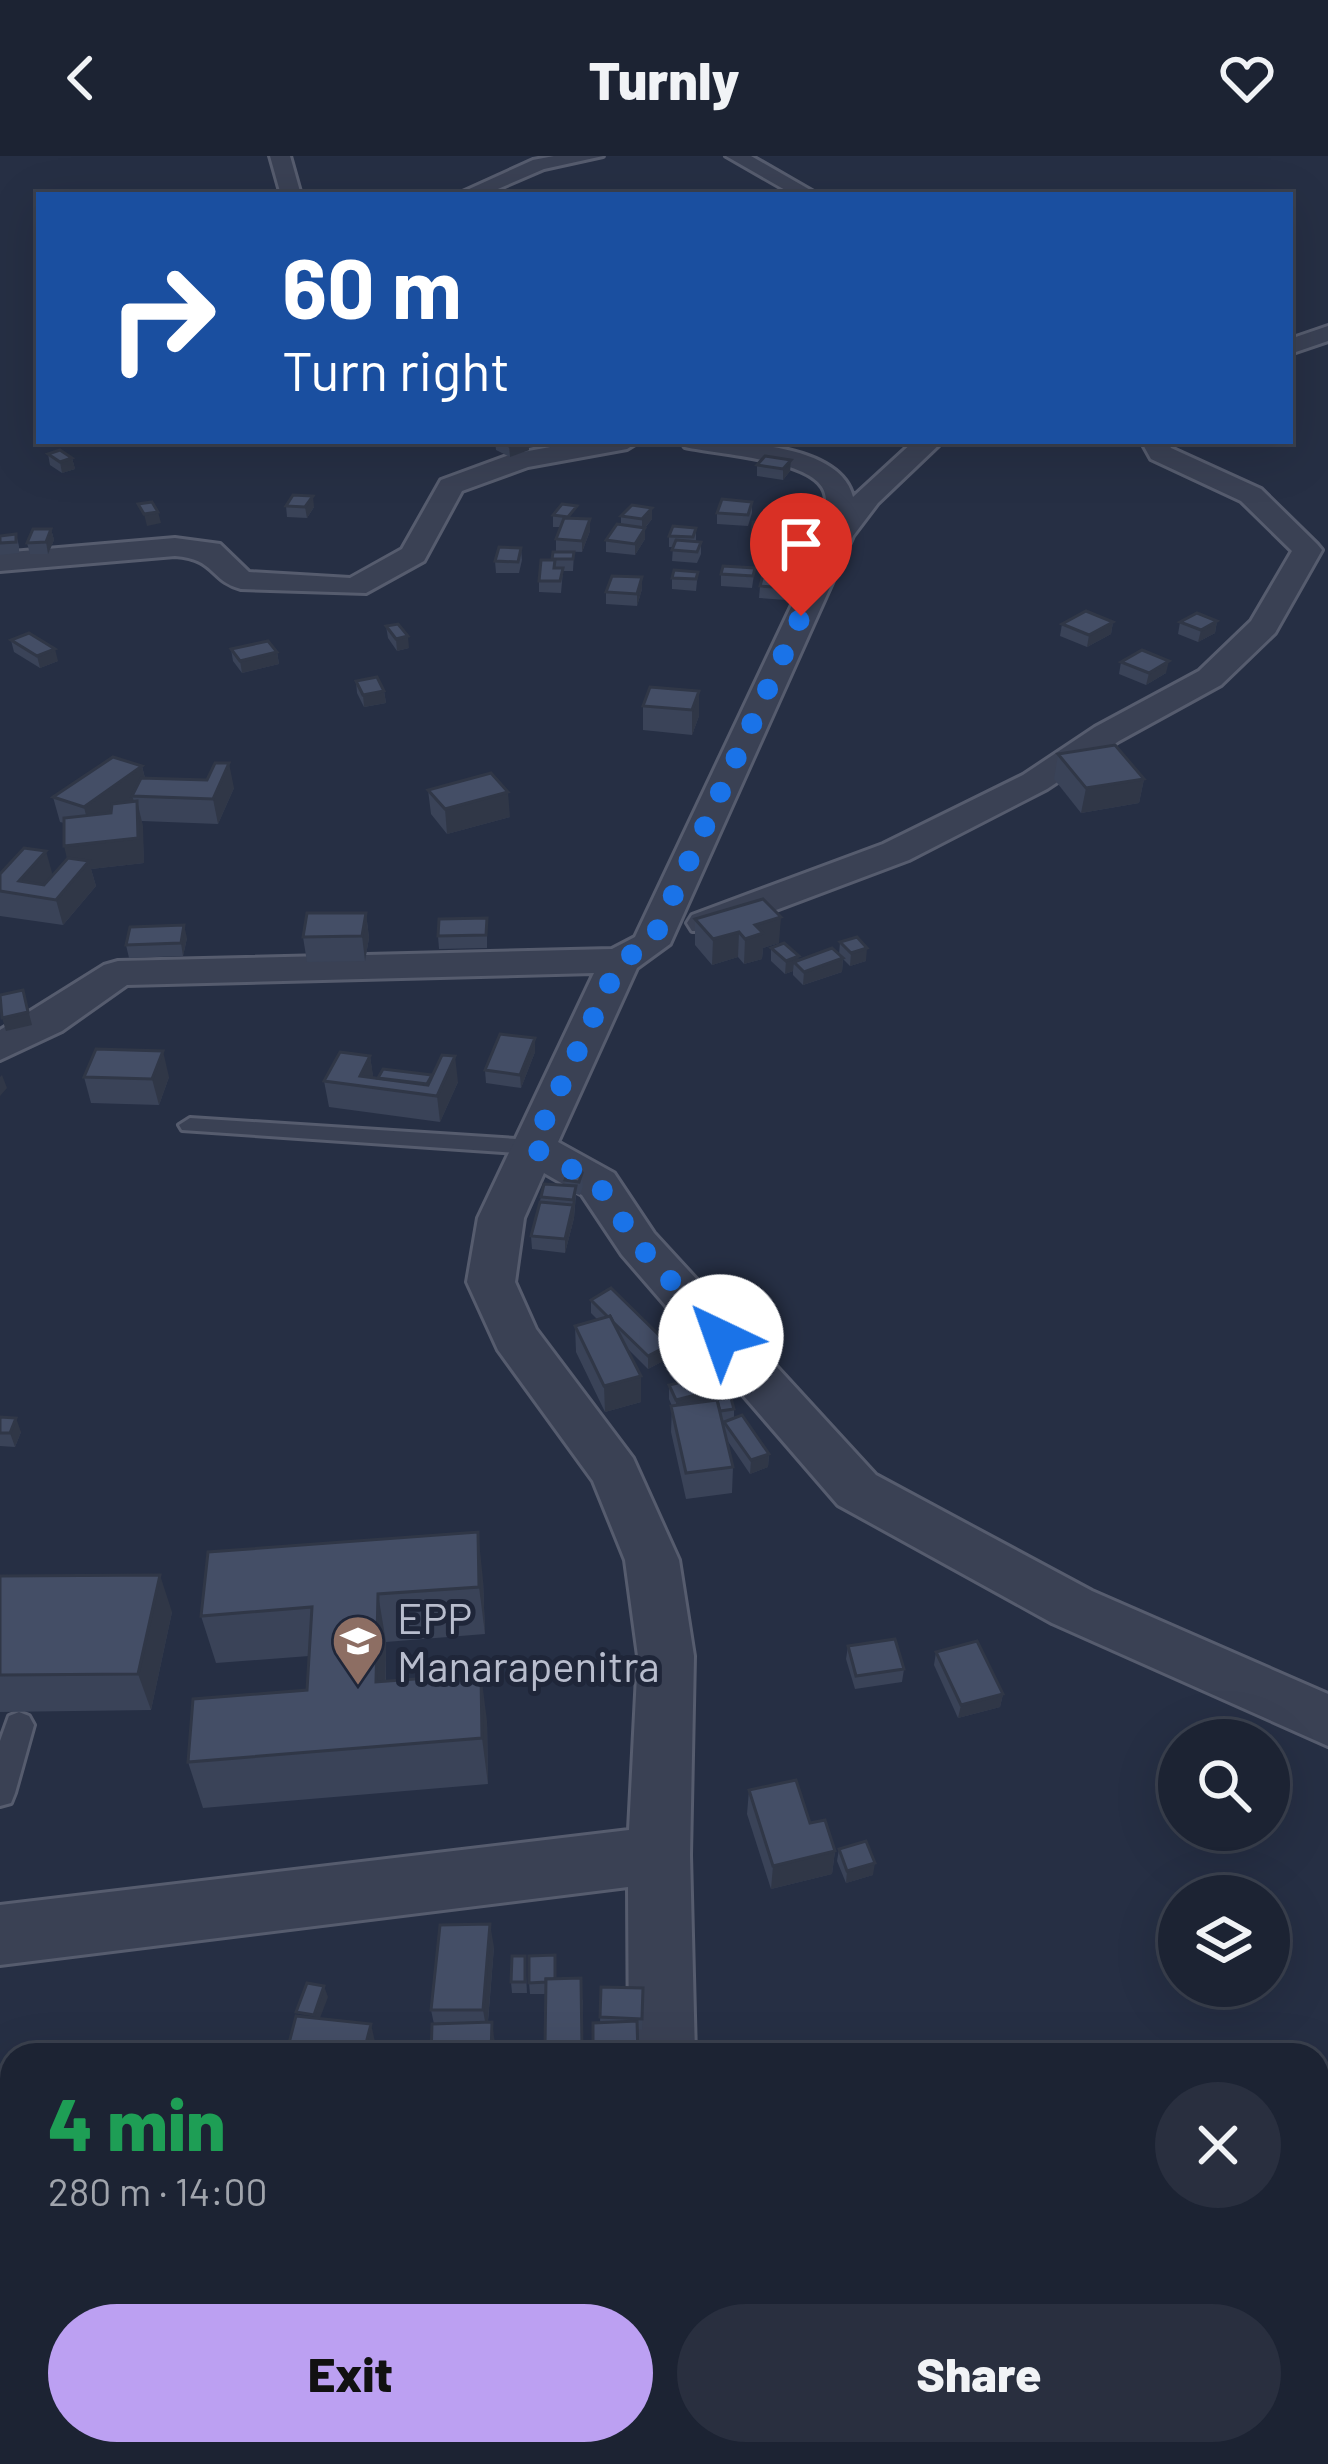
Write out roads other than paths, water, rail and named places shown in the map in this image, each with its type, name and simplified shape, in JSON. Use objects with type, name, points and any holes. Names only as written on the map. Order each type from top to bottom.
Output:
[{"type":"street","points":[[280,156],[290,192]]},
{"type":"street","points":[[473,192],[540,164],[593,156]]},
{"type":"street","points":[[736,156],[803,192]]},
{"type":"street","points":[[1293,346],[1328,333]]},
{"type":"street","points":[[0,562],[175,547],[210,550],[241,580],[355,587],[414,555],[451,486],[522,460],[610,444]]},
{"type":"street","points":[[708,444],[804,464],[829,476],[839,491],[839,535]]},
{"type":"street","points":[[662,2043],[659,1855],[666,1655],[652,1560],[615,1472],[515,1337],[490,1282],[501,1218],[532,1147],[635,952],[839,535],[868,497],[927,444]]},
{"type":"street","points":[[0,1047],[48,1022],[118,973],[635,952],[896,852],[1035,782],[1107,734],[1210,678],[1264,626],[1307,550],[1251,495],[1162,453],[1156,444]]},
{"type":"street","points":[[532,1147],[598,1184],[638,1244],[856,1490],[1072,1607],[1328,1721]]},
{"type":"street","points":[[0,1935],[659,1855]]},
{"type":"lane","points":[[190,1125],[532,1147]]},
{"type":"lane","points":[[0,1793],[19,1725]]},
{"type":"place","name":"EPP Manarapenitra","points":[[358,1687]]}]
